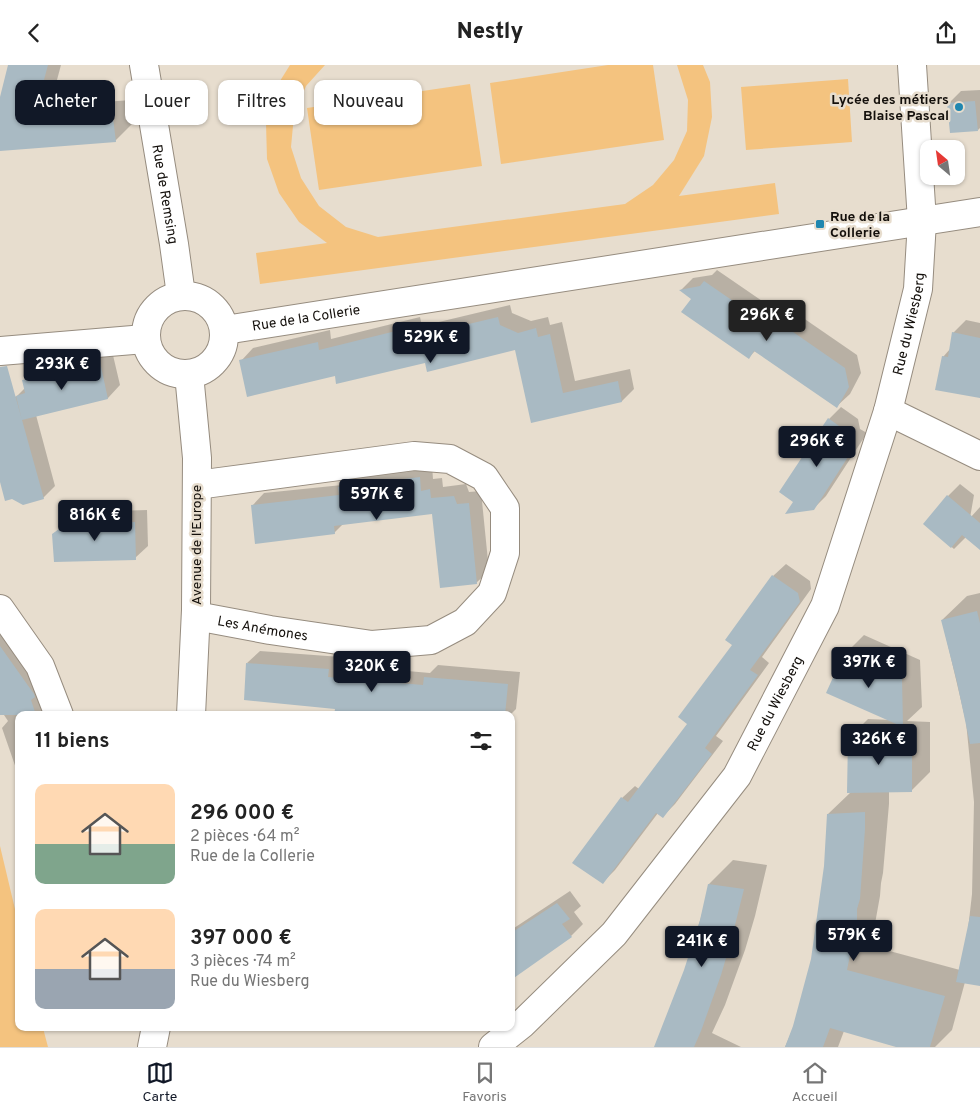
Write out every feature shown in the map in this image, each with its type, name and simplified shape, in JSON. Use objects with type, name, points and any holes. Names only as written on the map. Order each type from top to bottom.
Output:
[{"type":"street","name":"Rue de Remsing","points":[[144,65],[181,295]]},
{"type":"street","name":"Rue du Wiesberg","points":[[515,1030],[614,935],[737,776],[826,606],[888,411],[918,289],[922,221],[912,65]]},
{"type":"street","name":"Rue de la Collerie","points":[[225,330],[980,212]]},
{"type":"street","points":[[181,295],[195,296],[210,303],[219,313],[225,330],[224,345],[216,359],[205,369],[189,374],[172,373],[160,366],[150,354],[145,339],[147,322],[154,310],[166,300],[181,295]]},
{"type":"street","points":[[0,351],[145,339]]},
{"type":"street","name":"Avenue de l'Europe","points":[[189,374],[197,458],[196,616],[191,711]]},
{"type":"street","points":[[888,411],[980,456]]},
{"type":"street","name":"Les Anémones","points":[[196,616],[270,630],[372,645],[430,640],[466,622],[492,593],[505,553],[505,509],[484,477],[450,459],[414,455],[197,485]]},
{"type":"street","points":[[0,609],[40,666],[57,711]]},
{"type":"street","points":[[152,1047],[155,1031]]},
{"type":"street","name":"Rue du Wiesberg","points":[[493,1047],[513,1031]]},
{"type":"shaded area","points":[[290,65],[325,65],[304,91],[304,80],[281,80]]},
{"type":"shaded area","points":[[608,65],[653,65],[664,140],[501,164],[490,83]]},
{"type":"shaded area","points":[[677,65],[703,65],[710,82],[712,117],[704,156],[679,196],[775,183],[779,214],[260,284],[256,253],[327,243],[299,222],[279,193],[267,159],[266,125],[293,125],[291,147],[301,178],[319,206],[346,227],[378,237],[625,204],[653,185],[674,160],[687,131],[688,100]]},
{"type":"shaded area","points":[[848,79],[852,142],[746,150],[741,87]]},
{"type":"shaded area","points":[[470,84],[482,166],[319,190],[307,108],[314,107],[314,125],[422,125],[422,91]]},
{"type":"shaded area","points":[[0,846],[15,909],[15,1031],[44,1031],[48,1047],[0,1047]]},
{"type":"building","points":[[8,65],[48,65],[44,80],[15,80],[15,125],[114,125],[116,142],[0,151],[0,97]]},
{"type":"building","points":[[975,101],[978,131],[950,133],[947,103]]},
{"type":"building","points":[[704,281],[778,332],[783,325],[845,368],[849,387],[837,408],[754,351],[749,359],[681,312],[691,299],[679,290],[700,286]]},
{"type":"building","points":[[498,317],[500,325],[518,333],[536,328],[538,337],[550,334],[563,393],[618,381],[622,402],[531,423],[515,350],[427,372],[425,363],[336,384],[335,376],[247,397],[239,360],[318,342],[319,350],[408,328],[410,338]]},
{"type":"building","points":[[952,332],[980,338],[980,398],[935,390],[942,356],[948,357]]},
{"type":"building","points":[[100,362],[108,399],[22,420],[16,396],[25,393],[22,380]]},
{"type":"building","points":[[7,366],[44,499],[23,505],[12,499],[5,501],[0,482],[0,367]]},
{"type":"building","points":[[828,418],[846,431],[848,441],[855,446],[814,510],[785,514],[793,502],[779,492]]},
{"type":"building","points":[[420,477],[421,491],[430,489],[431,498],[454,496],[457,504],[469,503],[477,584],[440,588],[432,514],[334,526],[335,534],[255,544],[251,505],[339,495],[338,487]]},
{"type":"building","points":[[947,495],[980,523],[980,550],[962,535],[951,548],[923,524]]},
{"type":"building","points":[[135,522],[136,560],[54,562],[52,534],[66,524]]},
{"type":"building","points":[[772,575],[798,593],[800,602],[750,670],[758,675],[705,748],[712,754],[663,818],[656,813],[603,884],[572,863],[621,797],[628,802],[687,724],[678,717],[732,645],[725,640]]},
{"type":"building","points":[[977,611],[980,623],[980,743],[970,744],[941,620]]},
{"type":"building","points":[[0,646],[35,697],[31,700],[35,711],[15,711],[15,715],[0,715]]},
{"type":"building","points":[[844,653],[902,678],[903,727],[826,693]]},
{"type":"building","points":[[246,663],[329,669],[328,677],[423,685],[424,677],[508,684],[505,711],[335,711],[335,709],[244,700]]},
{"type":"building","points":[[848,738],[912,740],[912,792],[847,793]]},
{"type":"building","points":[[865,812],[860,899],[847,970],[945,996],[930,1047],[896,1047],[830,1028],[823,1047],[785,1047],[793,1026],[811,959],[824,866],[827,814]]},
{"type":"building","points":[[708,884],[744,889],[721,975],[694,1047],[654,1047],[684,970],[700,920]]},
{"type":"building","points":[[557,903],[570,919],[562,924],[572,937],[515,977],[515,930]]},
{"type":"building","points":[[970,916],[980,917],[980,986],[956,982]]},
{"type":"place","name":"Lycée des métiers Blaise Pascal","points":[[959,107]]},
{"type":"place","name":"Rue de la Collerie","points":[[820,224]]}]
